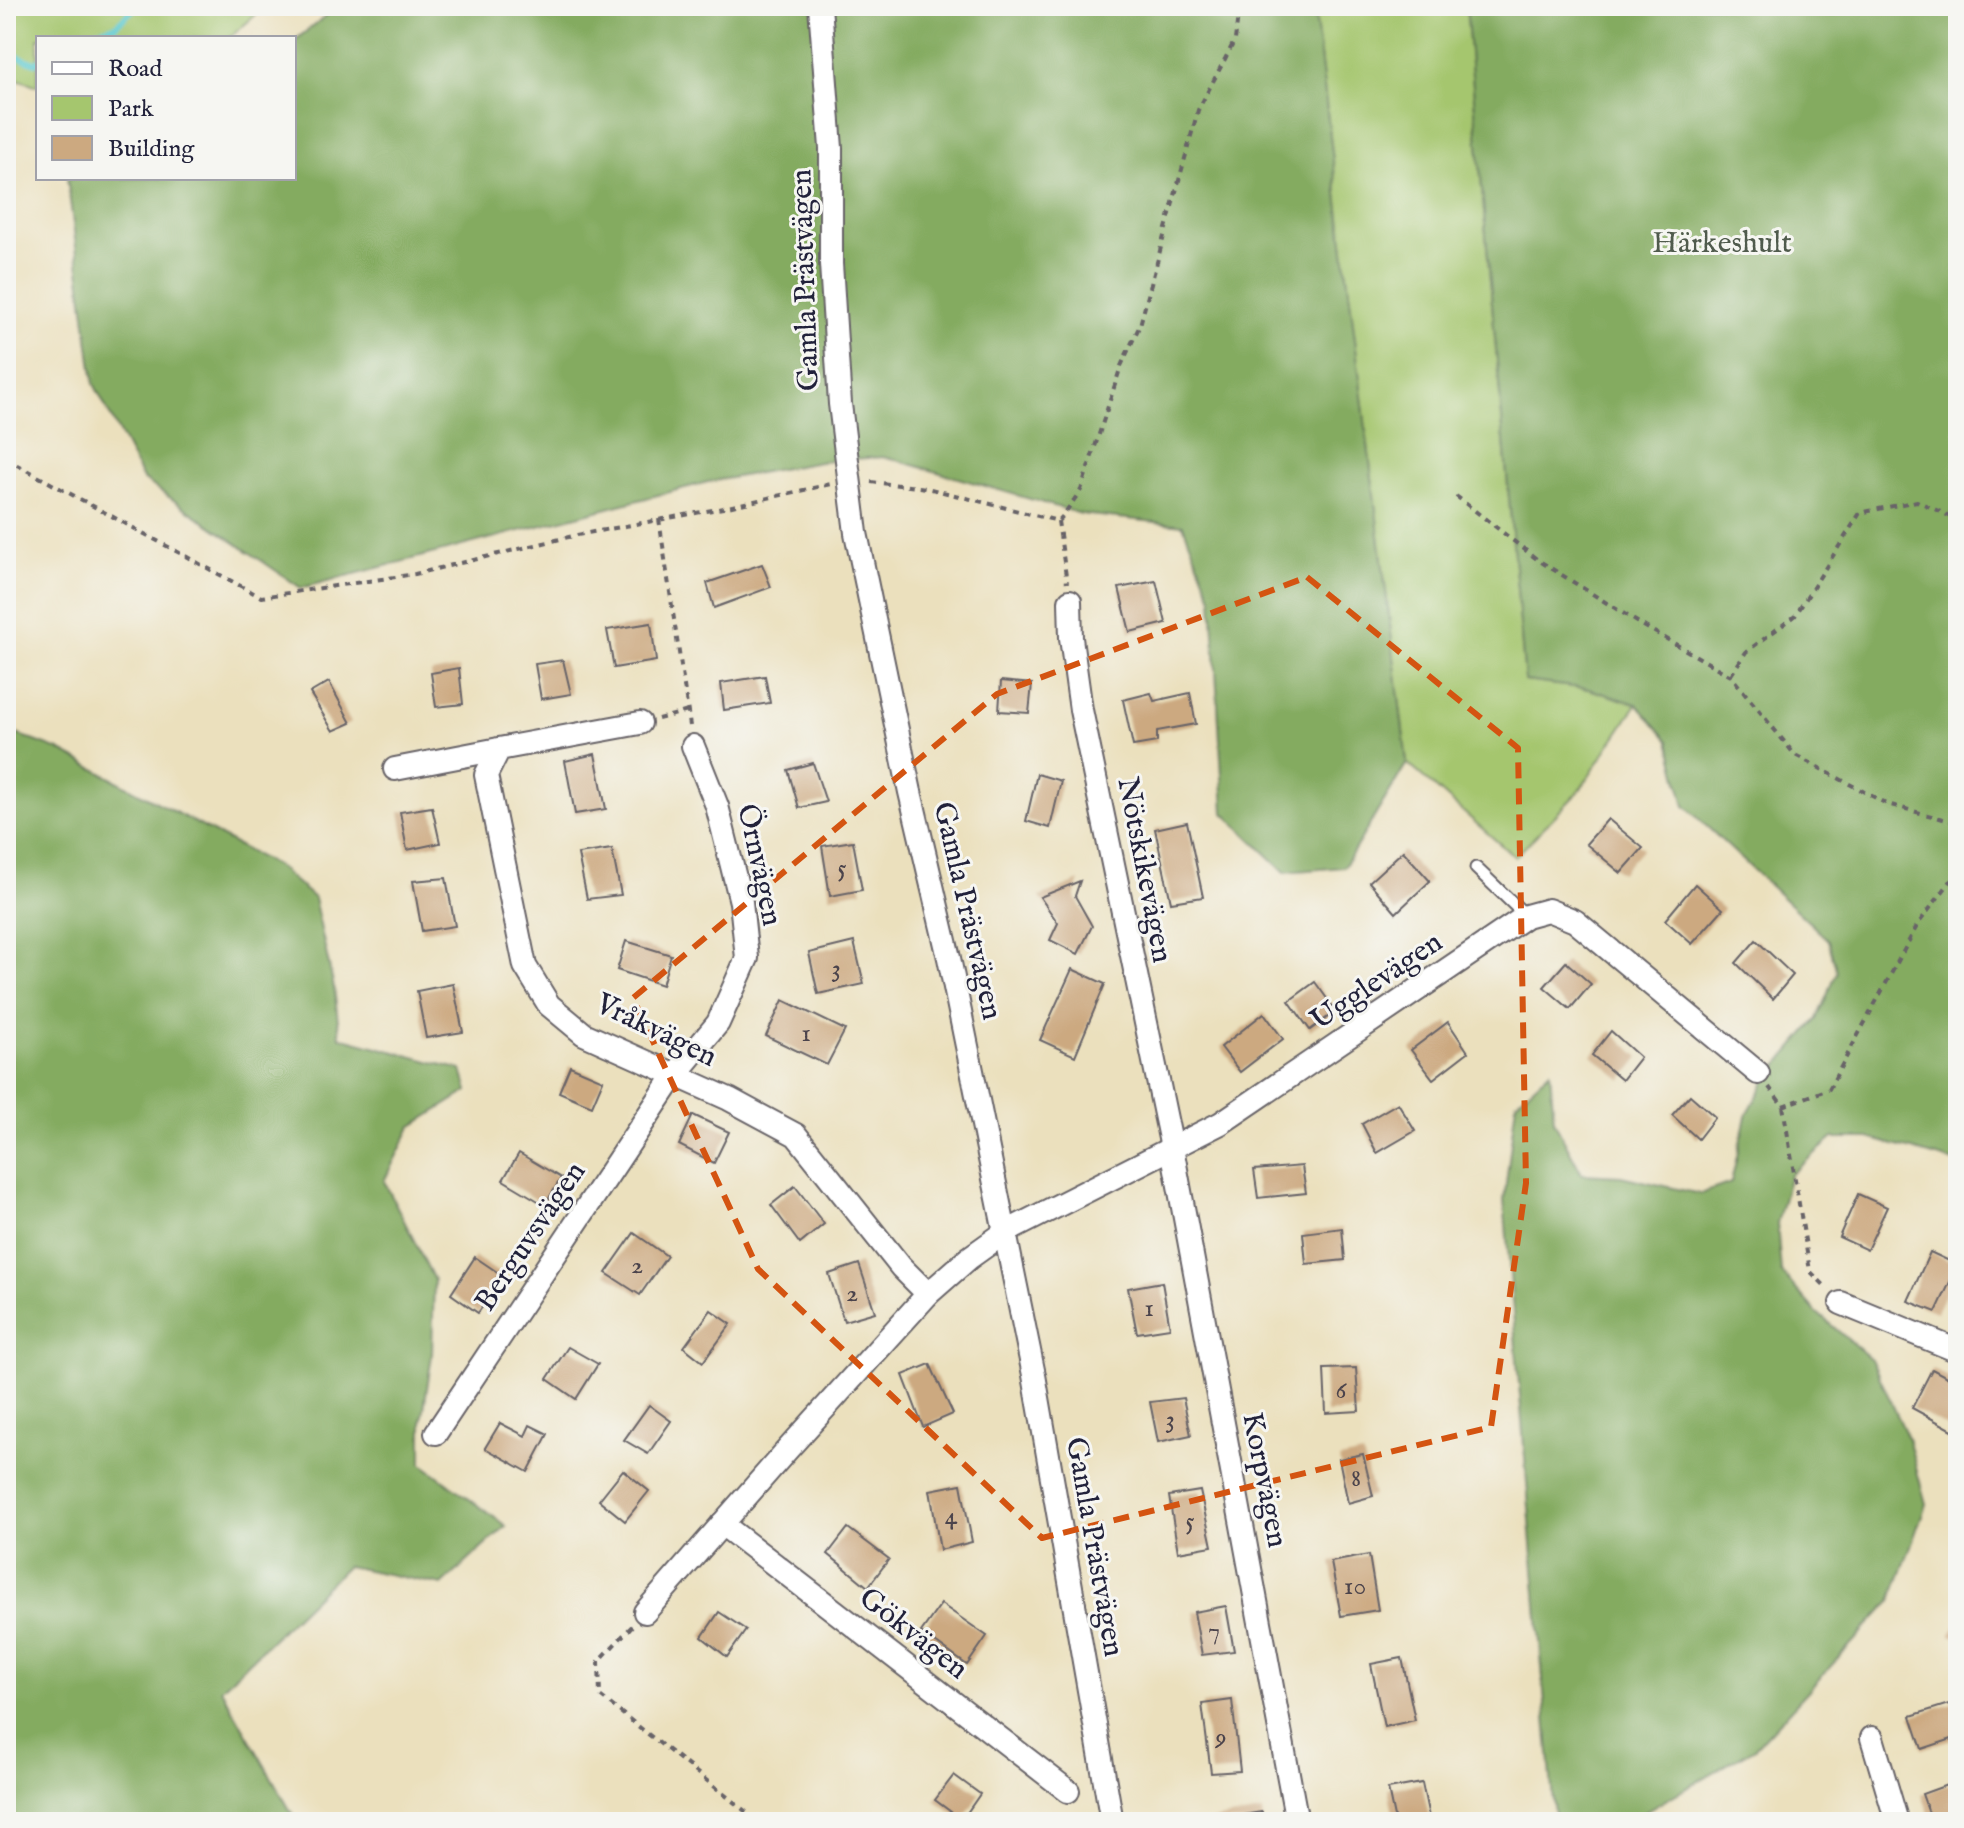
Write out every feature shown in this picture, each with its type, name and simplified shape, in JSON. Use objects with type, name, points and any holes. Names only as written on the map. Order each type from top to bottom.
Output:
[{"type":"street","name":"Gamla Prästvägen","points":[[820,6],[831,148],[831,264],[840,404],[856,533],[910,792],[949,958],[1034,1375],[1112,1822]]},
{"type":"street","name":"Nötskikevägen","points":[[1070,601],[1071,638],[1081,710],[1172,1148]]},
{"type":"street","points":[[395,769],[640,723]]},
{"type":"street","name":"Örnvägen","points":[[675,1075],[718,1023],[747,958],[741,902],[717,806],[693,746]]},
{"type":"street","name":"Vråkvägen","points":[[499,749],[486,775],[525,966],[549,1005],[584,1034],[729,1099],[796,1135],[901,1267],[928,1294]]},
{"type":"street","points":[[1526,916],[1548,910],[1575,921],[1758,1073]]},
{"type":"street","name":"Ugglevägen","points":[[1004,1233],[1221,1123],[1526,916]]},
{"type":"street","name":"Berguvsvägen","points":[[436,1433],[675,1075]]},
{"type":"street","name":"Korpvägen","points":[[1172,1148],[1297,1822]]},
{"type":"street","points":[[645,1612],[928,1294],[969,1258],[1004,1233]]},
{"type":"street","points":[[1841,1303],[1958,1351]]},
{"type":"street","name":"Gökvägen","points":[[722,1524],[1068,1791]]},
{"type":"street","points":[[1872,1738],[1897,1822]]},
{"type":"lane","points":[[1476,868],[1526,916]]},
{"type":"path","points":[[1070,601],[1058,521],[1081,490],[1121,366],[1140,325],[1198,110],[1235,40],[1239,6]]},
{"type":"path","points":[[6,459],[261,597],[415,574],[577,535],[850,480],[927,488],[1058,521]]},
{"type":"path","points":[[1456,496],[1538,560],[1731,676],[1795,755],[1887,804],[1958,823]]},
{"type":"path","points":[[1731,676],[1746,652],[1795,616],[1860,513],[1917,501],[1958,520]]},
{"type":"path","points":[[659,519],[693,746]]},
{"type":"path","points":[[640,723],[688,711]]},
{"type":"path","points":[[1783,1106],[1829,1089],[1918,924],[1950,882],[1958,877]]},
{"type":"path","points":[[1758,1073],[1783,1106],[1810,1271],[1841,1303]]},
{"type":"path","points":[[645,1612],[599,1661],[600,1696],[759,1822]]},
{"type":"highlighted area","points":[[1307,577],[1518,748],[1526,1183],[1491,1427],[1042,1538],[758,1269],[633,998],[997,694]]},
{"type":"green space","points":[[6,6],[266,6],[231,36],[36,36],[36,85],[6,75]]},
{"type":"green space","points":[[338,6],[1314,6],[1407,763],[1344,867],[1285,872],[1224,813],[1212,598],[1183,525],[1081,514],[886,457],[831,460],[708,482],[301,588],[143,479],[94,384],[67,180],[296,180],[296,39]]},
{"type":"green space","points":[[1314,6],[1466,6],[1525,681],[1589,689],[1637,704],[1580,790],[1515,857],[1407,763]]},
{"type":"green space","name":"Härkeshult","points":[[1466,6],[1958,6],[1958,1163],[1869,1138],[1833,1138],[1790,1175],[1777,1223],[1781,1272],[1816,1312],[1871,1359],[1908,1438],[1926,1504],[1891,1601],[1755,1748],[1628,1822],[1556,1822],[1554,1815],[1504,1200],[1516,1102],[1550,1071],[1554,1121],[1582,1174],[1621,1176],[1700,1194],[1731,1183],[1746,1116],[1768,1077],[1817,1019],[1837,972],[1828,940],[1685,806],[1669,741],[1637,704],[1589,689],[1525,681]]},
{"type":"green space","points":[[6,730],[59,750],[278,867],[314,898],[334,988],[340,1037],[462,1070],[468,1091],[411,1127],[384,1181],[434,1280],[432,1355],[422,1422],[422,1464],[506,1526],[442,1585],[347,1566],[221,1689],[297,1822],[6,1822]]},
{"type":"building","points":[[802,200],[811,200],[811,211],[802,211]]},
{"type":"building","points":[[762,564],[771,587],[714,608],[707,583]]},
{"type":"building","points":[[1156,581],[1166,623],[1130,632],[1119,588]]},
{"type":"building","points":[[651,623],[656,661],[614,668],[607,630]]},
{"type":"building","points":[[563,660],[571,694],[541,699],[535,664]]},
{"type":"building","points":[[459,668],[463,704],[436,707],[431,673]]},
{"type":"building","points":[[765,676],[770,703],[724,710],[721,683]]},
{"type":"building","points":[[1001,681],[1032,684],[1029,713],[999,711]]},
{"type":"building","points":[[329,682],[351,723],[333,731],[310,693]]},
{"type":"building","points":[[1151,693],[1154,701],[1190,693],[1196,724],[1157,731],[1157,742],[1133,746],[1123,700]]},
{"type":"building","points":[[595,754],[606,809],[575,814],[565,761]]},
{"type":"building","points":[[813,763],[826,802],[799,808],[788,770]]},
{"type":"building","points":[[1037,774],[1061,781],[1050,828],[1026,821]]},
{"type":"building","points":[[432,807],[440,843],[407,850],[400,812]]},
{"type":"building","points":[[1608,819],[1643,848],[1621,873],[1586,844]]},
{"type":"building","points":[[1187,822],[1203,897],[1171,902],[1155,829]]},
{"type":"building","points":[[853,841],[862,890],[830,896],[822,846]]},
{"type":"building","points":[[612,849],[621,895],[587,899],[578,854]]},
{"type":"building","points":[[1403,851],[1430,881],[1396,913],[1369,882]]},
{"type":"building","points":[[446,878],[455,926],[422,931],[413,881]]},
{"type":"building","points":[[1080,881],[1075,896],[1092,926],[1078,954],[1050,940],[1058,923],[1040,897]]},
{"type":"building","points":[[1695,884],[1723,909],[1692,944],[1665,920]]},
{"type":"building","points":[[1756,940],[1793,975],[1773,999],[1736,963]]},
{"type":"building","points":[[626,941],[671,955],[662,985],[617,970]]},
{"type":"building","points":[[854,942],[864,984],[818,994],[809,953]]},
{"type":"building","points":[[1566,962],[1591,984],[1570,1009],[1544,987]]},
{"type":"building","points":[[1072,969],[1105,984],[1075,1056],[1040,1040]]},
{"type":"building","points":[[1315,982],[1336,1011],[1310,1030],[1289,1001]]},
{"type":"building","points":[[453,984],[463,1032],[426,1038],[417,991]]},
{"type":"building","points":[[783,1000],[845,1030],[827,1065],[766,1036]]},
{"type":"building","points":[[1264,1013],[1283,1039],[1240,1072],[1221,1047]]},
{"type":"building","points":[[1448,1022],[1468,1052],[1433,1079],[1411,1050]]},
{"type":"building","points":[[1611,1031],[1640,1057],[1622,1080],[1592,1055]]},
{"type":"building","points":[[570,1066],[603,1080],[592,1106],[559,1092]]},
{"type":"building","points":[[1690,1095],[1715,1117],[1698,1139],[1672,1115]]},
{"type":"building","points":[[1398,1103],[1415,1131],[1377,1153],[1362,1124]]},
{"type":"building","points":[[693,1115],[729,1132],[714,1163],[679,1145]]},
{"type":"building","points":[[519,1153],[561,1178],[545,1205],[503,1180]]},
{"type":"building","points":[[1302,1166],[1306,1193],[1258,1198],[1254,1170]]},
{"type":"building","points":[[795,1186],[824,1224],[800,1244],[771,1205]]},
{"type":"building","points":[[1858,1194],[1887,1207],[1867,1250],[1839,1237]]},
{"type":"building","points":[[1342,1228],[1345,1260],[1306,1264],[1303,1233]]},
{"type":"building","points":[[634,1233],[667,1256],[640,1295],[606,1273]]},
{"type":"building","points":[[1930,1252],[1958,1265],[1936,1312],[1908,1301]]},
{"type":"building","points":[[475,1257],[503,1276],[478,1313],[451,1294]]},
{"type":"building","points":[[859,1264],[875,1312],[844,1321],[829,1274]]},
{"type":"building","points":[[1162,1282],[1170,1328],[1137,1333],[1128,1288]]},
{"type":"building","points":[[711,1310],[731,1324],[703,1362],[684,1347]]},
{"type":"building","points":[[568,1347],[598,1364],[576,1399],[547,1379]]},
{"type":"building","points":[[930,1364],[953,1414],[923,1427],[903,1375]]},
{"type":"building","points":[[1356,1368],[1359,1411],[1326,1413],[1324,1369]]},
{"type":"building","points":[[1932,1369],[1958,1383],[1958,1433],[1912,1408]]},
{"type":"building","points":[[1183,1398],[1191,1435],[1158,1442],[1150,1402]]},
{"type":"building","points":[[649,1405],[671,1421],[648,1454],[624,1440]]},
{"type":"building","points":[[500,1423],[525,1436],[530,1425],[548,1434],[528,1472],[485,1448]]},
{"type":"building","points":[[1363,1454],[1373,1496],[1348,1503],[1339,1459]]},
{"type":"building","points":[[623,1470],[649,1491],[625,1521],[599,1500]]},
{"type":"building","points":[[961,1484],[972,1542],[940,1550],[930,1490]]},
{"type":"building","points":[[1200,1491],[1212,1546],[1178,1552],[1169,1496]]},
{"type":"building","points":[[848,1528],[889,1559],[868,1587],[828,1554]]},
{"type":"building","points":[[1369,1555],[1378,1610],[1341,1616],[1331,1562]]},
{"type":"building","points":[[941,1604],[987,1636],[967,1665],[921,1632]]},
{"type":"building","points":[[1226,1606],[1234,1651],[1202,1655],[1194,1612]]},
{"type":"building","points":[[719,1612],[746,1630],[727,1657],[702,1637]]},
{"type":"building","points":[[1958,1621],[1958,1638],[1950,1635]]},
{"type":"building","points":[[1402,1658],[1415,1720],[1384,1727],[1371,1664]]},
{"type":"building","points":[[1232,1700],[1240,1771],[1211,1773],[1202,1704]]},
{"type":"building","points":[[1958,1701],[1958,1737],[1922,1749],[1911,1716]]},
{"type":"building","points":[[954,1775],[980,1794],[962,1820],[935,1800]]},
{"type":"building","points":[[1958,1781],[1958,1822],[1932,1822],[1922,1794]]},
{"type":"building","points":[[1422,1783],[1430,1822],[1395,1822],[1388,1789]]},
{"type":"building","points":[[1262,1812],[1263,1822],[1211,1822],[1211,1820]]},
{"type":"waterway","points":[[81,36],[115,26],[137,6]]},
{"type":"waterway","points":[[6,52],[36,62]]}]
